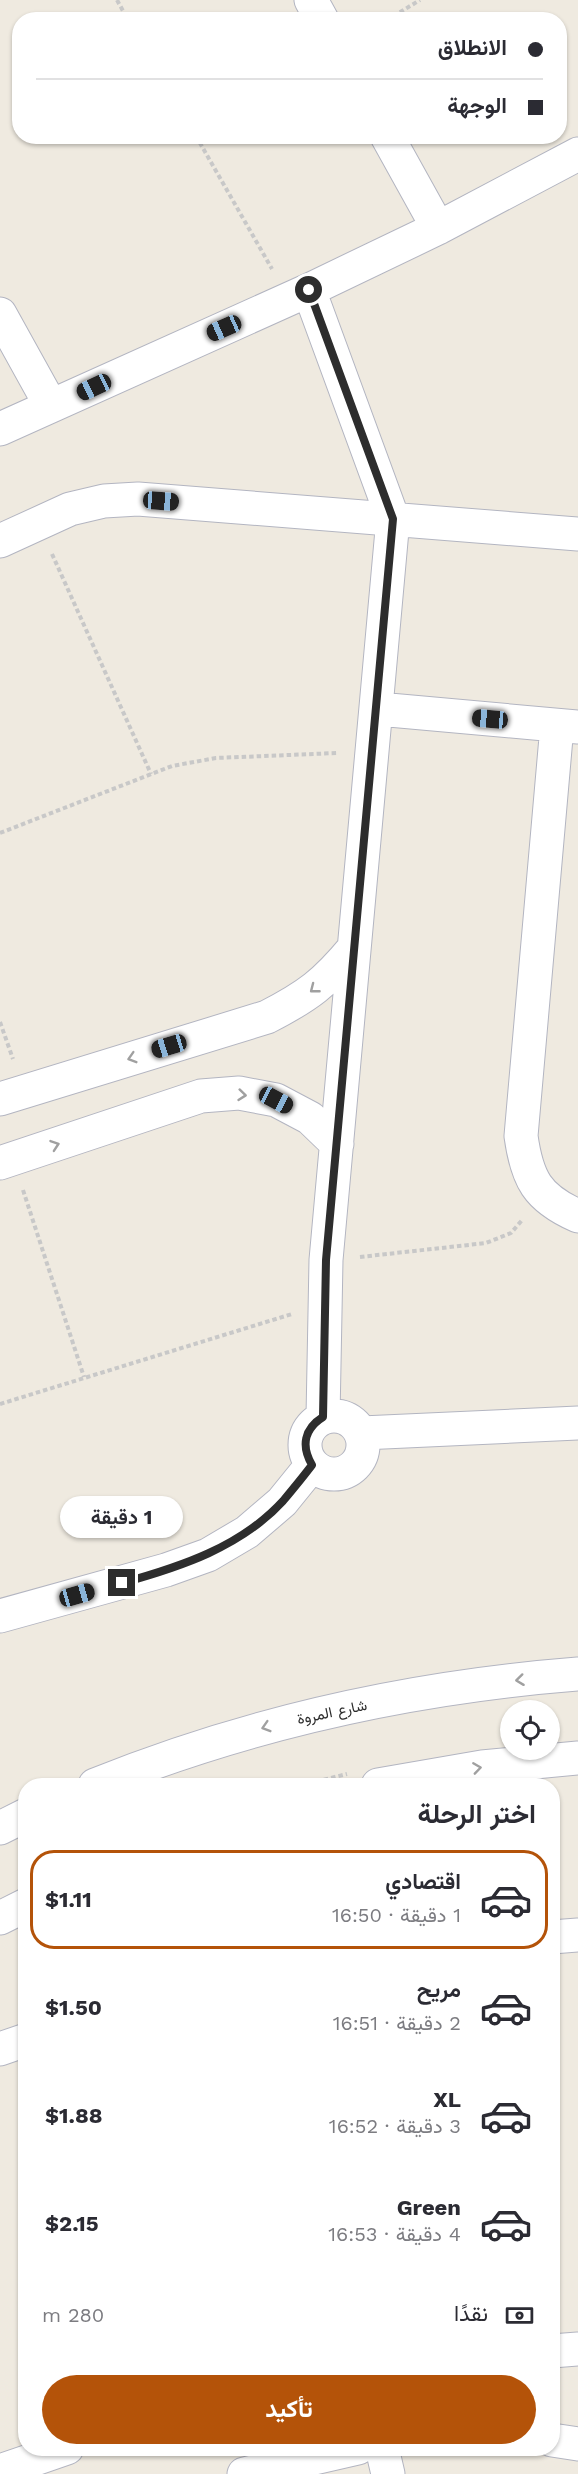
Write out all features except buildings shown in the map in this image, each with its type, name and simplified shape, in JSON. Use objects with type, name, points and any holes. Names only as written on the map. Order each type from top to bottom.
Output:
[{"type":"street","points":[[391,144],[438,228]]},
{"type":"street","points":[[0,429],[299,294],[438,228],[578,154]]},
{"type":"street","points":[[299,294],[393,519],[378,709],[326,1260],[323,1417]]},
{"type":"street","points":[[0,314],[51,406]]},
{"type":"street","points":[[0,541],[70,509],[104,501],[138,499],[578,534]]},
{"type":"street","points":[[378,709],[568,727],[521,1136],[525,1163],[537,1188],[558,1207],[578,1216]]},
{"type":"street","points":[[12,1095],[267,1017],[300,1000],[330,977],[354,948]]},
{"type":"street","points":[[6,1161],[201,1096],[239,1093],[276,1100],[310,1118],[337,1144]]},
{"type":"street","points":[[338,1415],[352,1421],[362,1433],[364,1444],[362,1456],[355,1466],[345,1472],[334,1474],[322,1472],[312,1465],[306,1455],[304,1444],[307,1432],[323,1417],[338,1415]]},
{"type":"street","points":[[362,1433],[578,1423]]},
{"type":"street","points":[[0,1616],[166,1570],[208,1555],[247,1532],[282,1502],[312,1465]]},
{"type":"street","name":"شارع المروة","points":[[135,1778],[273,1725],[417,1693],[578,1674]]},
{"type":"street","points":[[418,1778],[482,1767],[578,1758]]},
{"type":"street","points":[[0,1828],[18,1819]]},
{"type":"street","points":[[0,1918],[18,1909]]},
{"type":"street","points":[[560,1936],[578,1935]]},
{"type":"street","points":[[0,2049],[18,2043]]},
{"type":"street","points":[[560,2350],[578,2349]]},
{"type":"street","points":[[560,2441],[578,2444]]},
{"type":"street","points":[[0,2471],[44,2456]]},
{"type":"street","points":[[244,2474],[323,2456]]},
{"type":"street","points":[[384,2456],[388,2474]]},
{"type":"path","points":[[400,12],[420,0]]},
{"type":"path","points":[[201,144],[299,294]]},
{"type":"path","points":[[38,524],[151,774]]},
{"type":"path","points":[[0,832],[172,766],[216,758],[374,751]]},
{"type":"path","points":[[0,1022],[12,1095]]},
{"type":"path","points":[[6,1161],[84,1377]]},
{"type":"path","points":[[326,1260],[486,1243],[511,1233],[529,1213],[537,1188]]},
{"type":"path","points":[[0,1404],[324,1304]]},
{"type":"route","points":[[122,1583],[208,1555],[247,1532],[282,1502],[312,1465],[306,1455],[304,1444],[307,1432],[323,1417],[326,1260],[378,709],[393,519],[309,290]]}]
